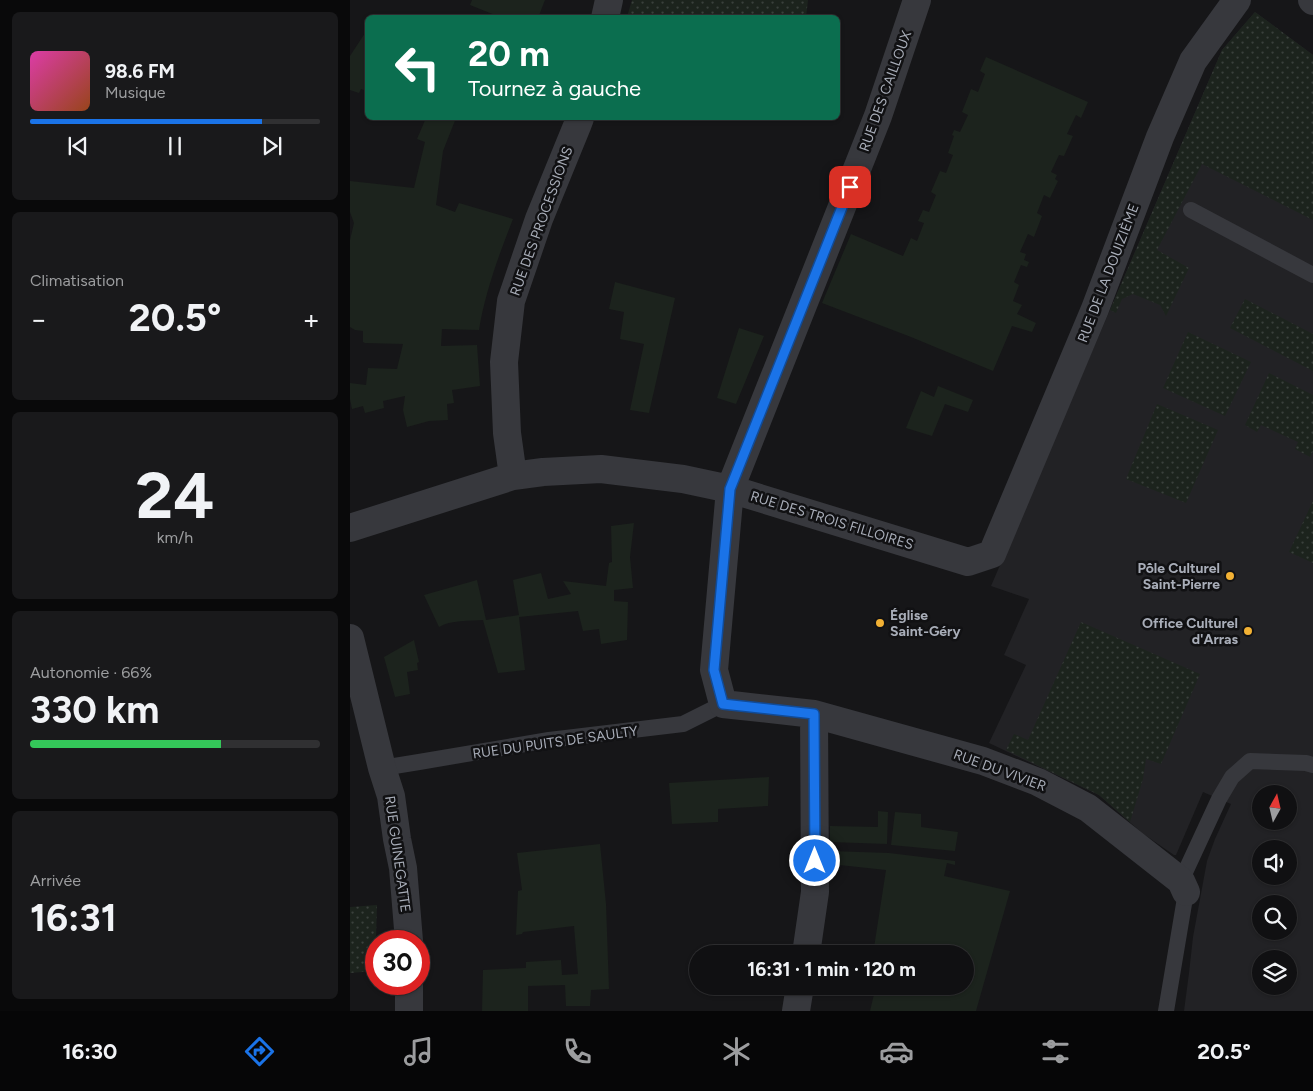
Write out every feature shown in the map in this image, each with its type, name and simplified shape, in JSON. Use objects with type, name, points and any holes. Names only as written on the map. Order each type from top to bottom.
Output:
[{"type":"street","points":[[606,15],[609,0]]},
{"type":"street","name":"RUE DES CAILLOUX","points":[[723,704],[714,670],[730,489],[878,116],[917,0]]},
{"type":"street","name":"RUE DE LA DOUIZIÈME","points":[[992,554],[1095,308],[1160,137],[1193,61],[1237,0]]},
{"type":"street","name":"RUE DES PROCESSIONS","points":[[513,476],[507,433],[504,362],[512,301],[539,219],[579,120]]},
{"type":"street","name":"RUE DES TROIS FILLOIRES","points":[[350,528],[513,476],[543,472],[601,470],[683,479],[730,489],[968,562],[992,554]]},
{"type":"street","name":"RUE GUINEGATTE","points":[[350,638],[382,768],[391,796],[403,868],[408,930]]},
{"type":"street","name":"RUE DU VIVIER","points":[[723,704],[814,714],[983,761],[1038,782],[1088,808],[1184,886]]},
{"type":"street","points":[[807,945],[815,892],[814,714]]},
{"type":"street","points":[[409,995],[409,1011]]},
{"type":"street","points":[[796,1011],[799,995]]},
{"type":"lane","points":[[1191,210],[1313,275]]},
{"type":"lane","name":"RUE DU PUITS DE SAULTY","points":[[382,768],[549,740],[683,724],[723,704]]},
{"type":"lane","points":[[1166,1011],[1184,886],[1219,799],[1232,777],[1250,761],[1313,764]]},
{"type":"shaded area","points":[[472,0],[545,0],[539,15],[495,15],[470,5]]},
{"type":"shaded area","points":[[632,0],[808,0],[806,15],[628,15]]},
{"type":"shaded area","name":"Pôle Culturel Saint-Pierre","points":[[1255,12],[1313,55],[1313,1011],[1184,1011],[1193,937],[1207,861],[1231,804],[1203,792],[1176,855],[1174,855],[1142,833],[1099,795],[989,743],[1026,665],[1004,655],[1029,599],[991,586],[1222,50]]},
{"type":"shaded area","points":[[1255,12],[1313,55],[1313,220],[1202,164],[1157,250],[1189,268],[1166,316],[1160,305],[1133,294],[1122,299],[1116,313],[1110,310],[1222,50]]},
{"type":"shaded area","points":[[365,33],[365,90],[361,89],[359,93],[350,90],[350,56]]},
{"type":"shaded area","points":[[986,57],[1088,102],[1081,118],[1076,115],[1067,134],[1073,136],[1064,156],[1059,155],[1051,172],[1057,175],[1055,179],[1058,181],[1050,198],[1044,195],[1037,213],[1042,216],[1034,237],[1028,234],[1020,252],[1026,254],[1024,260],[1029,262],[1027,267],[1021,265],[1014,282],[1019,285],[1013,301],[1022,305],[1017,314],[1036,323],[1032,332],[1012,326],[993,371],[822,303],[851,234],[903,256],[911,238],[917,241],[924,223],[918,221],[923,210],[929,212],[936,195],[931,192],[940,171],[946,173],[953,155],[948,153],[954,136],[952,135],[954,130],[960,132],[968,115],[962,112],[971,89],[978,92],[985,74],[980,71]]},
{"type":"shaded area","points":[[425,120],[455,120],[443,151],[436,205],[455,212],[459,203],[513,219],[489,288],[479,330],[442,329],[441,346],[477,345],[480,386],[452,390],[454,403],[447,404],[448,420],[429,421],[407,427],[403,410],[405,396],[383,401],[384,408],[365,413],[363,406],[352,409],[350,383],[366,385],[368,368],[397,369],[403,344],[365,343],[363,342],[363,331],[350,327],[350,240],[354,223],[350,212],[350,181],[414,188],[425,142],[417,139]]},
{"type":"shaded area","points":[[615,282],[675,298],[649,413],[630,410],[644,344],[620,339],[624,312],[609,309]]},
{"type":"shaded area","points":[[1245,299],[1313,334],[1313,371],[1230,328]]},
{"type":"shaded area","points":[[739,328],[764,336],[736,404],[717,398]]},
{"type":"shaded area","points":[[1188,332],[1251,362],[1225,416],[1163,388]]},
{"type":"shaded area","points":[[1269,373],[1313,395],[1313,451],[1310,457],[1295,449],[1298,442],[1261,425],[1257,432],[1245,425]]},
{"type":"shaded area","points":[[938,386],[973,400],[968,412],[945,404],[932,436],[906,428],[921,391],[934,397]]},
{"type":"shaded area","points":[[1157,404],[1218,430],[1186,503],[1126,479]]},
{"type":"shaded area","points":[[1313,501],[1313,563],[1289,552]]},
{"type":"shaded area","points":[[634,523],[630,557],[633,588],[614,590],[614,601],[628,602],[627,640],[601,644],[599,629],[583,631],[578,611],[519,617],[525,670],[498,673],[483,620],[454,622],[439,627],[424,595],[477,580],[486,620],[519,615],[513,580],[541,573],[548,599],[571,594],[563,581],[606,586],[609,563],[612,562],[611,526]]},
{"type":"shaded area","points":[[1081,622],[1200,674],[1161,764],[1146,759],[1143,779],[1130,822],[1099,795],[1006,750],[1014,734],[1028,740]]},
{"type":"shaded area","points":[[414,640],[419,662],[417,663],[418,670],[407,672],[410,694],[395,697],[384,657]]},
{"type":"shaded area","points":[[769,777],[768,806],[718,809],[718,822],[672,824],[669,783]]},
{"type":"shaded area","points":[[878,811],[888,812],[887,844],[830,842],[830,826],[878,827]]},
{"type":"shaded area","points":[[895,812],[921,814],[921,827],[958,832],[955,851],[891,845]]},
{"type":"shaded area","points":[[600,844],[606,904],[609,989],[591,990],[590,1006],[566,1006],[565,985],[528,986],[528,1011],[482,1011],[483,970],[526,968],[526,962],[561,960],[562,975],[578,974],[574,926],[523,932],[516,935],[518,891],[522,890],[517,853]]},
{"type":"shaded area","points":[[830,851],[889,853],[955,861],[955,865],[947,863],[944,876],[1010,891],[976,1011],[870,1011],[874,995],[974,995],[974,945],[874,945],[886,870],[830,864]]},
{"type":"shaded area","points":[[377,905],[376,930],[365,930],[365,972],[350,973],[350,907]]},
{"type":"place","name":"Pôle Culturel Saint-Pierre","points":[[1230,576]]},
{"type":"place","name":"Église Saint-Géry","points":[[880,623]]},
{"type":"place","name":"Office Culturel d'Arras","points":[[1248,631]]},
{"type":"route","points":[[815,861],[814,714],[723,704],[714,670],[730,489],[850,187]]}]
